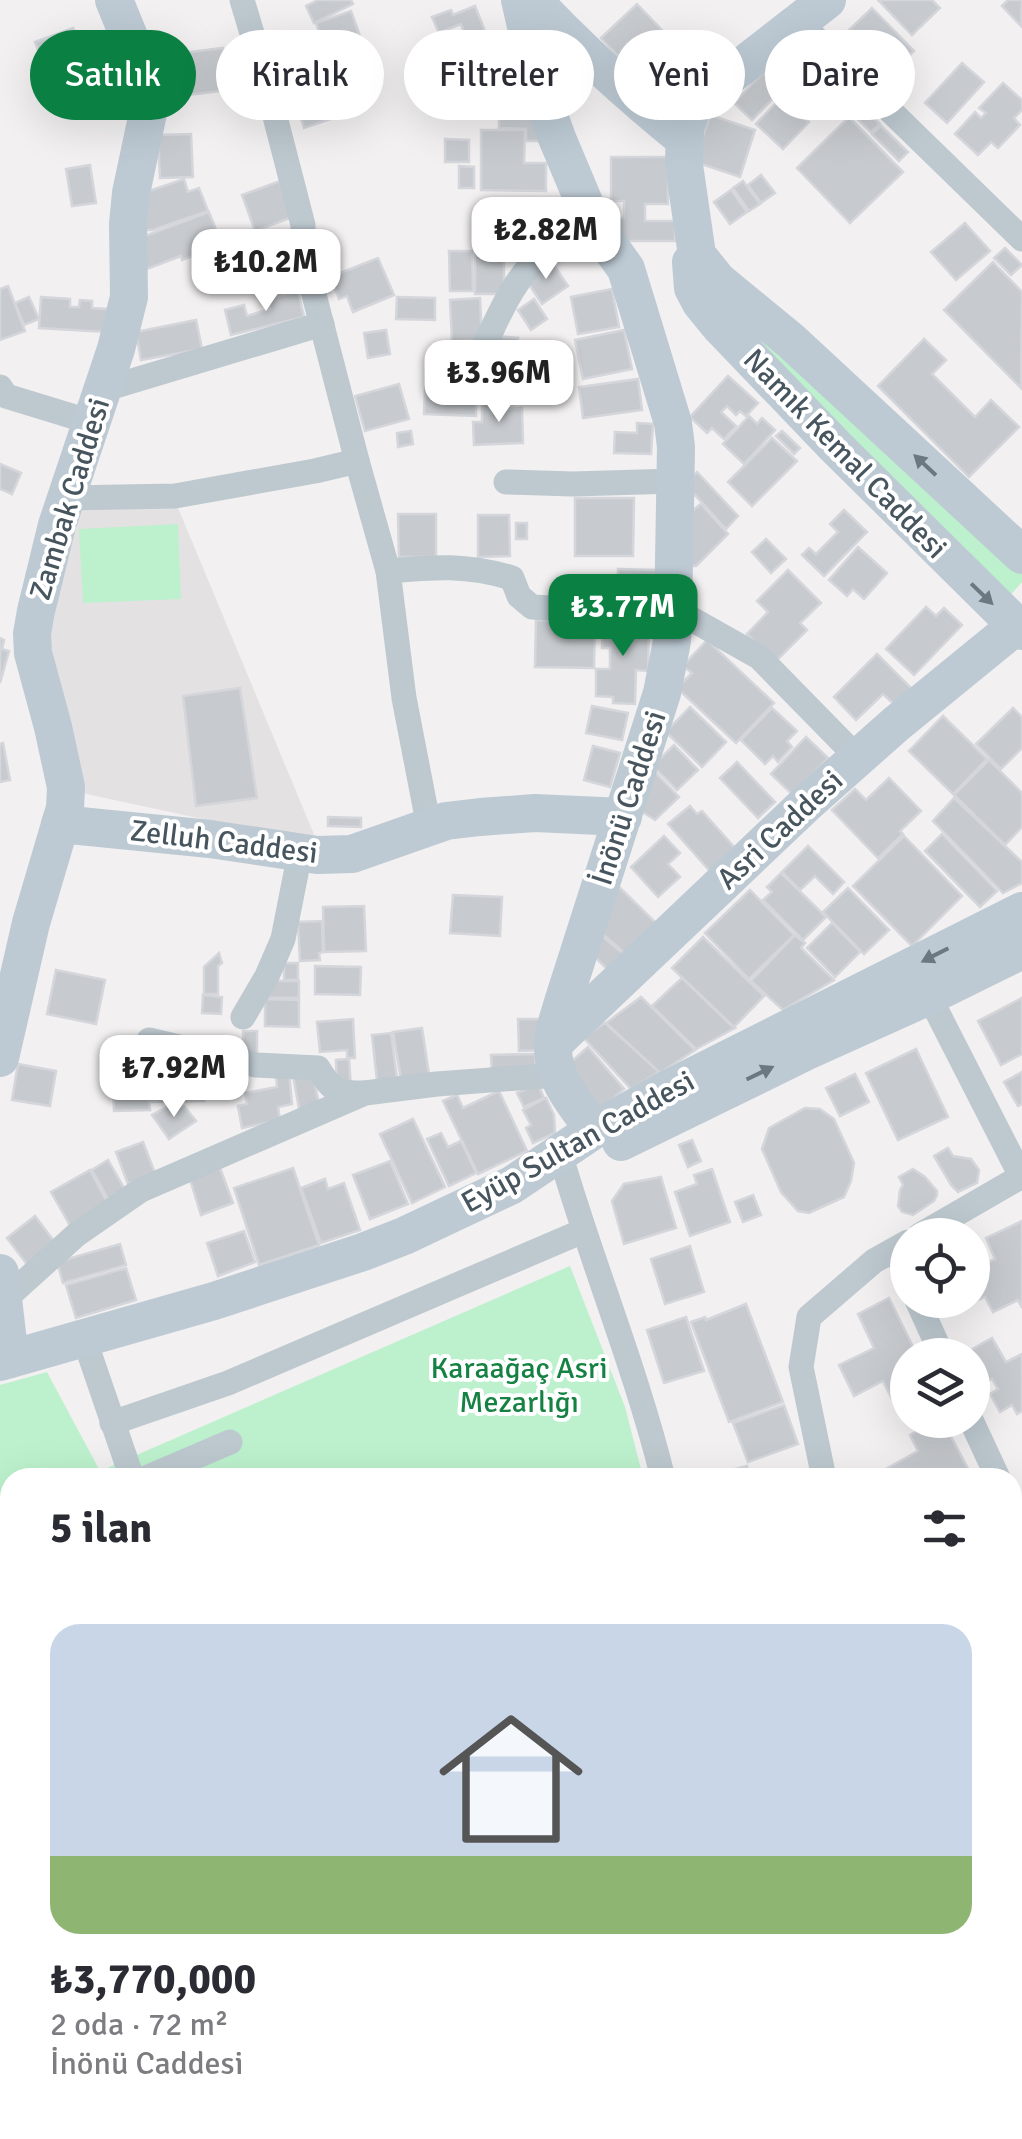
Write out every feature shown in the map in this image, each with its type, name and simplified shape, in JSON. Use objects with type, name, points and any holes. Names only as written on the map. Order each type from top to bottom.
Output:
[{"type":"street","name":"Zambak Caddesi","points":[[0,1058],[31,923],[65,808],[66,787],[33,653],[32,634],[49,551],[123,327],[129,297],[131,193],[149,96],[114,0]]},
{"type":"street","points":[[242,0],[303,226],[303,252],[356,461],[388,571],[404,698],[429,827]]},
{"type":"street","name":"İnönü Caddesi","points":[[520,0],[543,99],[557,138],[594,220],[626,268],[676,447],[672,641],[662,693],[564,999],[556,1060]]},
{"type":"street","points":[[533,0],[632,96],[684,138],[688,118],[699,100],[813,11],[1022,239]]},
{"type":"street","name":"Namık Kemal Caddesi","points":[[684,138],[693,288],[701,303],[835,446],[1020,626]]},
{"type":"street","points":[[480,356],[526,267],[560,237],[594,220]]},
{"type":"street","points":[[626,268],[661,268],[694,258],[791,341],[1022,555]]},
{"type":"street","points":[[0,387],[6,396],[96,406],[322,324]]},
{"type":"street","points":[[67,498],[175,496],[356,461]]},
{"type":"street","points":[[506,482],[676,481]]},
{"type":"street","points":[[388,571],[449,565],[490,571],[512,578],[519,596],[532,607],[628,612],[672,608],[759,656],[858,758]]},
{"type":"street","name":"Asri Caddesi","points":[[556,1060],[808,802],[1020,626]]},
{"type":"street","name":"Zelluh Caddesi","points":[[60,824],[210,839],[318,856],[352,854],[446,821],[535,813],[623,817]]},
{"type":"street","points":[[243,1017],[283,939],[300,853]]},
{"type":"street","name":"Eyüp Sultan Caddesi","points":[[5,1361],[214,1300],[404,1236],[512,1185],[594,1130],[662,1092],[1022,911]]},
{"type":"street","points":[[512,1185],[565,1170],[1022,950]]},
{"type":"street","points":[[929,996],[1021,1177],[950,1218]]},
{"type":"street","points":[[149,1040],[256,1065],[318,1068],[330,1088],[345,1094],[437,1084],[556,1060],[568,1094],[594,1130]]},
{"type":"street","points":[[5,1361],[2,1287],[140,1190],[365,1094]]},
{"type":"street","points":[[565,1170],[660,1468]]},
{"type":"street","points":[[112,1423],[228,1384],[583,1231]]},
{"type":"street","points":[[822,1468],[801,1366],[809,1317],[874,1261],[890,1252]]},
{"type":"street","points":[[84,1338],[128,1468]]},
{"type":"street","points":[[979,1438],[993,1468]]},
{"type":"street","points":[[169,1468],[230,1442]]},
{"type":"shaded area","points":[[176,503],[318,844],[82,793],[50,641],[75,506]]},
{"type":"green space","points":[[723,297],[1022,574],[1022,582],[1007,599],[718,298]]},
{"type":"green space","points":[[178,524],[181,599],[83,603],[79,529]]},
{"type":"green space","name":"Karaağaç Asri Mezarlığı","points":[[570,1266],[625,1407],[641,1468],[107,1468]]},
{"type":"green space","name":"Karaağaç Asri Mezarlığı","points":[[47,1372],[98,1468],[0,1468],[0,1385]]},
{"type":"building","points":[[318,0],[351,0],[353,4],[314,23],[306,6]]},
{"type":"building","points":[[878,0],[932,0],[940,8],[915,32],[907,30]]},
{"type":"building","points":[[1008,0],[1022,0],[1021,26],[1002,6]]},
{"type":"building","points":[[637,4],[662,30],[614,30],[614,52],[601,38]]},
{"type":"building","points":[[475,6],[484,30],[463,30],[461,24],[438,30],[432,17],[451,10],[453,15]]},
{"type":"building","points":[[872,8],[893,30],[849,30]]},
{"type":"building","points":[[351,11],[358,30],[319,30],[316,23]]},
{"type":"building","points":[[216,49],[216,92],[196,94],[196,51]]},
{"type":"building","points":[[962,63],[984,82],[947,123],[925,103]]},
{"type":"building","points":[[765,75],[765,107],[752,120],[745,113],[745,92]]},
{"type":"building","points":[[1003,83],[1022,100],[1022,110],[1014,118],[1020,125],[998,148],[991,142],[978,155],[955,134],[975,112],[981,118],[986,113],[979,108]]},
{"type":"building","points":[[765,115],[765,120],[809,122],[783,149],[756,124]]},
{"type":"building","points":[[302,120],[328,120],[304,128]]},
{"type":"building","points":[[499,120],[539,120],[539,141],[526,141],[526,129],[499,128]]},
{"type":"building","points":[[708,120],[725,120],[755,130],[740,177],[695,162]]},
{"type":"building","points":[[846,120],[852,120],[903,172],[850,223],[797,168]]},
{"type":"building","points":[[859,120],[876,120],[880,124],[871,132]]},
{"type":"building","points":[[881,126],[908,152],[899,161],[872,134]]},
{"type":"building","points":[[481,130],[525,130],[524,163],[546,163],[546,191],[481,190]]},
{"type":"building","points":[[191,134],[193,177],[160,178],[158,135]]},
{"type":"building","points":[[445,139],[469,140],[469,162],[445,162]]},
{"type":"building","points":[[611,157],[668,157],[668,204],[645,204],[645,221],[675,221],[675,241],[616,241],[616,218],[624,218],[624,201],[611,201]]},
{"type":"building","points":[[90,165],[96,203],[72,206],[66,169]]},
{"type":"building","points":[[459,166],[474,167],[474,188],[459,188]]},
{"type":"building","points":[[761,175],[775,193],[761,203],[748,185]]},
{"type":"building","points":[[184,179],[188,192],[199,188],[208,211],[153,230],[139,230],[139,190],[152,190]]},
{"type":"building","points":[[280,181],[293,217],[255,231],[242,195]]},
{"type":"building","points":[[743,181],[760,204],[749,211],[733,188]]},
{"type":"building","points":[[731,190],[747,212],[730,224],[714,202]]},
{"type":"building","points":[[209,212],[222,245],[144,270],[142,237]]},
{"type":"building","points":[[965,223],[990,251],[956,280],[931,252]]},
{"type":"building","points":[[1005,248],[1022,265],[1011,275],[994,258]]},
{"type":"building","points":[[449,251],[472,251],[473,291],[450,291]]},
{"type":"building","points":[[475,252],[504,252],[504,294],[475,294]]},
{"type":"building","points":[[378,258],[394,295],[353,312],[347,296],[339,299],[330,277]]},
{"type":"building","points":[[551,261],[568,286],[542,304],[525,278]]},
{"type":"building","points":[[993,262],[1022,292],[1021,388],[944,310]]},
{"type":"building","points":[[8,286],[25,331],[0,340],[0,289]]},
{"type":"building","points":[[612,289],[619,327],[578,334],[571,297]]},
{"type":"building","points":[[298,291],[304,317],[231,335],[225,310],[244,305],[247,316],[270,309],[268,299]]},
{"type":"building","points":[[29,297],[39,319],[24,325],[15,303]]},
{"type":"building","points":[[41,297],[70,299],[70,307],[79,307],[80,300],[92,301],[92,308],[108,309],[107,332],[39,328]]},
{"type":"building","points":[[397,297],[435,298],[435,320],[396,319]]},
{"type":"building","points":[[480,298],[482,340],[452,341],[450,300]]},
{"type":"building","points":[[534,299],[547,319],[531,330],[518,310]]},
{"type":"building","points":[[196,320],[202,349],[141,360],[136,332]]},
{"type":"building","points":[[386,330],[390,354],[368,358],[364,333]]},
{"type":"building","points":[[624,330],[632,369],[583,379],[575,340]]},
{"type":"building","points":[[496,336],[518,338],[516,362],[487,359]]},
{"type":"building","points":[[924,339],[946,360],[932,374],[975,417],[991,400],[1019,427],[969,477],[878,386]]},
{"type":"building","points":[[489,364],[515,365],[515,404],[504,403],[504,396],[494,395]]},
{"type":"building","points":[[426,367],[481,373],[476,416],[424,414]]},
{"type":"building","points":[[728,376],[758,403],[746,416],[740,411],[736,415],[727,406],[721,412],[736,426],[724,439],[712,428],[707,433],[690,417]]},
{"type":"building","points":[[638,379],[642,410],[583,418],[579,387]]},
{"type":"building","points":[[399,384],[409,419],[365,431],[355,396]]},
{"type":"building","points":[[501,400],[501,409],[522,408],[523,443],[474,445],[473,422],[482,422],[482,401]]},
{"type":"building","points":[[749,416],[757,424],[762,418],[775,430],[744,464],[723,444]]},
{"type":"building","points":[[637,423],[653,424],[651,454],[614,453],[615,432],[637,433]]},
{"type":"building","points":[[411,431],[413,444],[398,447],[397,433]]},
{"type":"building","points":[[782,431],[800,448],[794,454],[776,436]]},
{"type":"building","points":[[772,438],[797,461],[752,506],[728,482]]},
{"type":"building","points":[[0,464],[21,473],[12,494],[0,489]]},
{"type":"building","points":[[697,472],[738,516],[726,529],[695,495],[684,503],[682,488]]},
{"type":"building","points":[[575,498],[634,498],[633,556],[575,556]]},
{"type":"building","points":[[701,504],[728,534],[692,566],[685,516]]},
{"type":"building","points":[[844,510],[867,532],[824,576],[802,555],[809,548],[816,554],[838,532],[830,524]]},
{"type":"building","points":[[398,514],[436,514],[436,557],[399,557]]},
{"type":"building","points":[[478,515],[509,515],[510,556],[478,557]]},
{"type":"building","points":[[516,523],[527,523],[527,539],[516,539]]},
{"type":"building","points":[[766,539],[786,559],[771,573],[752,552]]},
{"type":"building","points":[[858,547],[887,573],[864,599],[853,589],[847,596],[829,580]]},
{"type":"building","points":[[618,569],[658,570],[658,600],[607,599],[607,590],[618,590]]},
{"type":"building","points":[[788,570],[821,603],[800,623],[807,630],[775,662],[747,634],[768,612],[757,601]]},
{"type":"building","points":[[926,607],[936,616],[944,608],[962,625],[914,675],[886,649]]},
{"type":"building","points":[[603,619],[649,620],[648,671],[636,670],[635,704],[613,703],[613,697],[596,696],[596,669],[610,669],[610,648],[602,648]]},
{"type":"building","points":[[536,620],[595,622],[594,668],[535,667]]},
{"type":"building","points":[[0,638],[4,640],[2,649],[9,651],[0,683]]},
{"type":"building","points":[[707,640],[774,703],[736,743],[677,688],[692,673],[683,666]]},
{"type":"building","points":[[877,654],[911,688],[895,705],[883,694],[856,720],[834,697]]},
{"type":"building","points":[[240,688],[257,798],[196,806],[183,696]]},
{"type":"building","points":[[592,706],[628,713],[622,740],[586,733]]},
{"type":"building","points":[[690,707],[726,742],[702,767],[666,732]]},
{"type":"building","points":[[772,708],[797,731],[787,741],[792,747],[778,762],[773,756],[765,764],[741,740]]},
{"type":"building","points":[[1013,708],[1022,717],[1022,748],[1001,769],[976,744]]},
{"type":"building","points":[[943,716],[987,759],[953,794],[909,751]]},
{"type":"building","points":[[806,737],[828,758],[793,795],[771,774]]},
{"type":"building","points":[[3,743],[10,780],[0,782],[0,744]]},
{"type":"building","points":[[674,745],[698,770],[677,790],[653,766]]},
{"type":"building","points":[[593,746],[620,753],[610,787],[584,780]]},
{"type":"building","points":[[989,760],[1022,793],[1022,827],[1005,845],[954,795]]},
{"type":"building","points":[[737,762],[775,802],[758,818],[720,778]]},
{"type":"building","points":[[650,767],[679,797],[655,820],[638,809]]},
{"type":"building","points":[[889,778],[921,811],[878,858],[832,810],[855,789],[866,800]]},
{"type":"building","points":[[954,798],[1022,862],[1022,883],[1003,893],[933,821]]},
{"type":"building","points":[[690,806],[697,814],[702,811],[736,849],[716,878],[668,824]]},
{"type":"building","points":[[328,817],[361,818],[361,827],[328,826]]},
{"type":"building","points":[[942,834],[997,891],[980,907],[925,851]]},
{"type":"building","points":[[664,836],[680,853],[668,864],[680,877],[658,897],[631,867]]},
{"type":"building","points":[[904,836],[962,896],[912,946],[853,886]]},
{"type":"building","points":[[808,846],[844,882],[833,894],[815,876],[800,890],[782,872]]},
{"type":"building","points":[[781,873],[826,917],[803,940],[763,900],[772,892],[767,887]]},
{"type":"building","points":[[616,884],[658,925],[629,957],[598,930]]},
{"type":"building","points":[[848,888],[889,930],[864,954],[823,912]]},
{"type":"building","points":[[750,890],[794,935],[749,979],[705,933]]},
{"type":"building","points":[[453,895],[502,897],[500,936],[450,933]]},
{"type":"building","points":[[364,906],[366,951],[324,952],[323,907]]},
{"type":"building","points":[[322,921],[320,960],[300,961],[298,922]]},
{"type":"building","points":[[832,923],[860,952],[835,977],[807,948]]},
{"type":"building","points":[[597,932],[624,954],[609,971],[589,951]]},
{"type":"building","points":[[795,935],[805,943],[801,948],[834,980],[783,1010],[751,981]]},
{"type":"building","points":[[703,937],[764,996],[734,1027],[672,968]]},
{"type":"building","points":[[219,953],[222,963],[218,966],[218,994],[204,994],[204,967]]},
{"type":"building","points":[[284,963],[298,963],[298,980],[284,980]]},
{"type":"building","points":[[315,966],[361,967],[360,995],[315,994]]},
{"type":"building","points":[[56,970],[105,980],[96,1024],[47,1014]]},
{"type":"building","points":[[682,978],[735,1028],[696,1049],[652,1006]]},
{"type":"building","points":[[268,981],[299,981],[299,998],[268,998]]},
{"type":"building","points":[[203,995],[222,997],[221,1014],[202,1013]]},
{"type":"building","points":[[641,997],[695,1050],[660,1073],[606,1023]]},
{"type":"building","points":[[1022,998],[1022,1054],[1001,1065],[978,1021]]},
{"type":"building","points":[[265,999],[299,1000],[299,1027],[265,1026]]},
{"type":"building","points":[[353,1019],[355,1058],[347,1058],[347,1050],[320,1052],[317,1022]]},
{"type":"building","points":[[518,1019],[544,1019],[545,1050],[519,1051]]},
{"type":"building","points":[[605,1023],[659,1072],[631,1089],[583,1037]]},
{"type":"building","points":[[422,1028],[429,1074],[401,1079],[393,1032]]},
{"type":"building","points":[[243,1031],[257,1031],[257,1054],[243,1055]]},
{"type":"building","points":[[391,1033],[397,1079],[377,1081],[372,1035]]},
{"type":"building","points":[[588,1047],[624,1089],[599,1111],[563,1069]]},
{"type":"building","points":[[916,1049],[948,1117],[898,1140],[866,1073]]},
{"type":"building","points":[[172,1053],[173,1059],[203,1058],[204,1101],[149,1102],[150,1110],[114,1111],[113,1079],[149,1078],[149,1060],[154,1059],[154,1054]]},
{"type":"building","points":[[535,1054],[536,1072],[492,1074],[491,1055]]},
{"type":"building","points":[[349,1059],[351,1088],[337,1088],[336,1060]]},
{"type":"building","points":[[18,1064],[56,1071],[50,1106],[12,1100]]},
{"type":"building","points":[[312,1071],[320,1108],[300,1114],[293,1075]]},
{"type":"building","points":[[289,1072],[292,1104],[278,1107],[280,1120],[242,1128],[238,1106],[247,1104],[245,1093],[277,1087],[276,1073]]},
{"type":"building","points":[[1022,1072],[1022,1104],[1018,1106],[1004,1082]]},
{"type":"building","points":[[855,1074],[869,1102],[840,1116],[826,1088]]},
{"type":"building","points":[[538,1084],[544,1098],[524,1107],[517,1093]]},
{"type":"building","points":[[499,1091],[527,1151],[478,1174],[443,1101],[457,1095],[463,1108]]},
{"type":"building","points":[[546,1098],[554,1115],[555,1133],[533,1143],[526,1128],[531,1125],[523,1110]]},
{"type":"building","points":[[169,1106],[184,1106],[196,1121],[169,1139],[152,1115]]},
{"type":"building","points":[[805,1108],[820,1109],[834,1119],[854,1163],[844,1197],[809,1213],[798,1211],[781,1192],[762,1149],[769,1128]]},
{"type":"building","points":[[413,1119],[445,1187],[412,1203],[380,1134]]},
{"type":"building","points":[[441,1133],[448,1147],[461,1141],[476,1173],[449,1186],[427,1139]]},
{"type":"building","points":[[692,1140],[701,1161],[688,1167],[679,1145]]},
{"type":"building","points":[[143,1142],[155,1173],[128,1184],[116,1152]]},
{"type":"building","points":[[948,1148],[953,1156],[971,1159],[979,1170],[977,1183],[958,1192],[951,1185],[934,1156]]},
{"type":"building","points":[[108,1160],[128,1195],[111,1204],[92,1170]]},
{"type":"building","points":[[390,1161],[408,1204],[370,1219],[353,1175]]},
{"type":"building","points":[[220,1168],[233,1203],[201,1215],[190,1179]]},
{"type":"building","points":[[293,1168],[319,1245],[259,1265],[234,1188]]},
{"type":"building","points":[[712,1169],[730,1222],[690,1236],[675,1192],[697,1184],[694,1175]]},
{"type":"building","points":[[913,1169],[925,1177],[937,1195],[913,1215],[902,1212],[898,1206],[903,1185],[899,1177]]},
{"type":"building","points":[[90,1170],[109,1206],[71,1227],[51,1192]]},
{"type":"building","points":[[661,1177],[676,1228],[624,1244],[612,1201],[624,1184]]},
{"type":"building","points":[[325,1179],[328,1189],[344,1183],[360,1230],[321,1243],[301,1188]]},
{"type":"building","points":[[753,1195],[761,1215],[743,1222],[735,1202]]},
{"type":"building","points":[[35,1216],[57,1245],[29,1267],[7,1238]]},
{"type":"building","points":[[1022,1221],[1022,1308],[1018,1300],[993,1312],[990,1306],[990,1261],[995,1259],[990,1236]]},
{"type":"building","points":[[244,1231],[255,1262],[218,1276],[207,1243]]},
{"type":"building","points":[[120,1244],[126,1265],[63,1283],[57,1262]]},
{"type":"building","points":[[690,1246],[704,1292],[665,1304],[651,1259]]},
{"type":"building","points":[[126,1268],[136,1300],[76,1318],[66,1285]]},
{"type":"building","points":[[889,1298],[890,1318],[899,1318],[909,1338],[890,1338],[890,1395],[883,1381],[854,1396],[839,1365],[874,1348],[858,1314]]},
{"type":"building","points":[[746,1304],[783,1402],[729,1422],[691,1322]]},
{"type":"building","points":[[686,1317],[704,1371],[664,1383],[647,1330]]},
{"type":"building","points":[[990,1339],[1006,1362],[1022,1354],[1022,1411],[1017,1414],[1012,1405],[1000,1412],[990,1394],[998,1389],[990,1380]]},
{"type":"building","points":[[784,1405],[798,1444],[748,1462],[733,1423]]},
{"type":"building","points":[[912,1438],[952,1438],[968,1468],[888,1468],[918,1451]]}]
